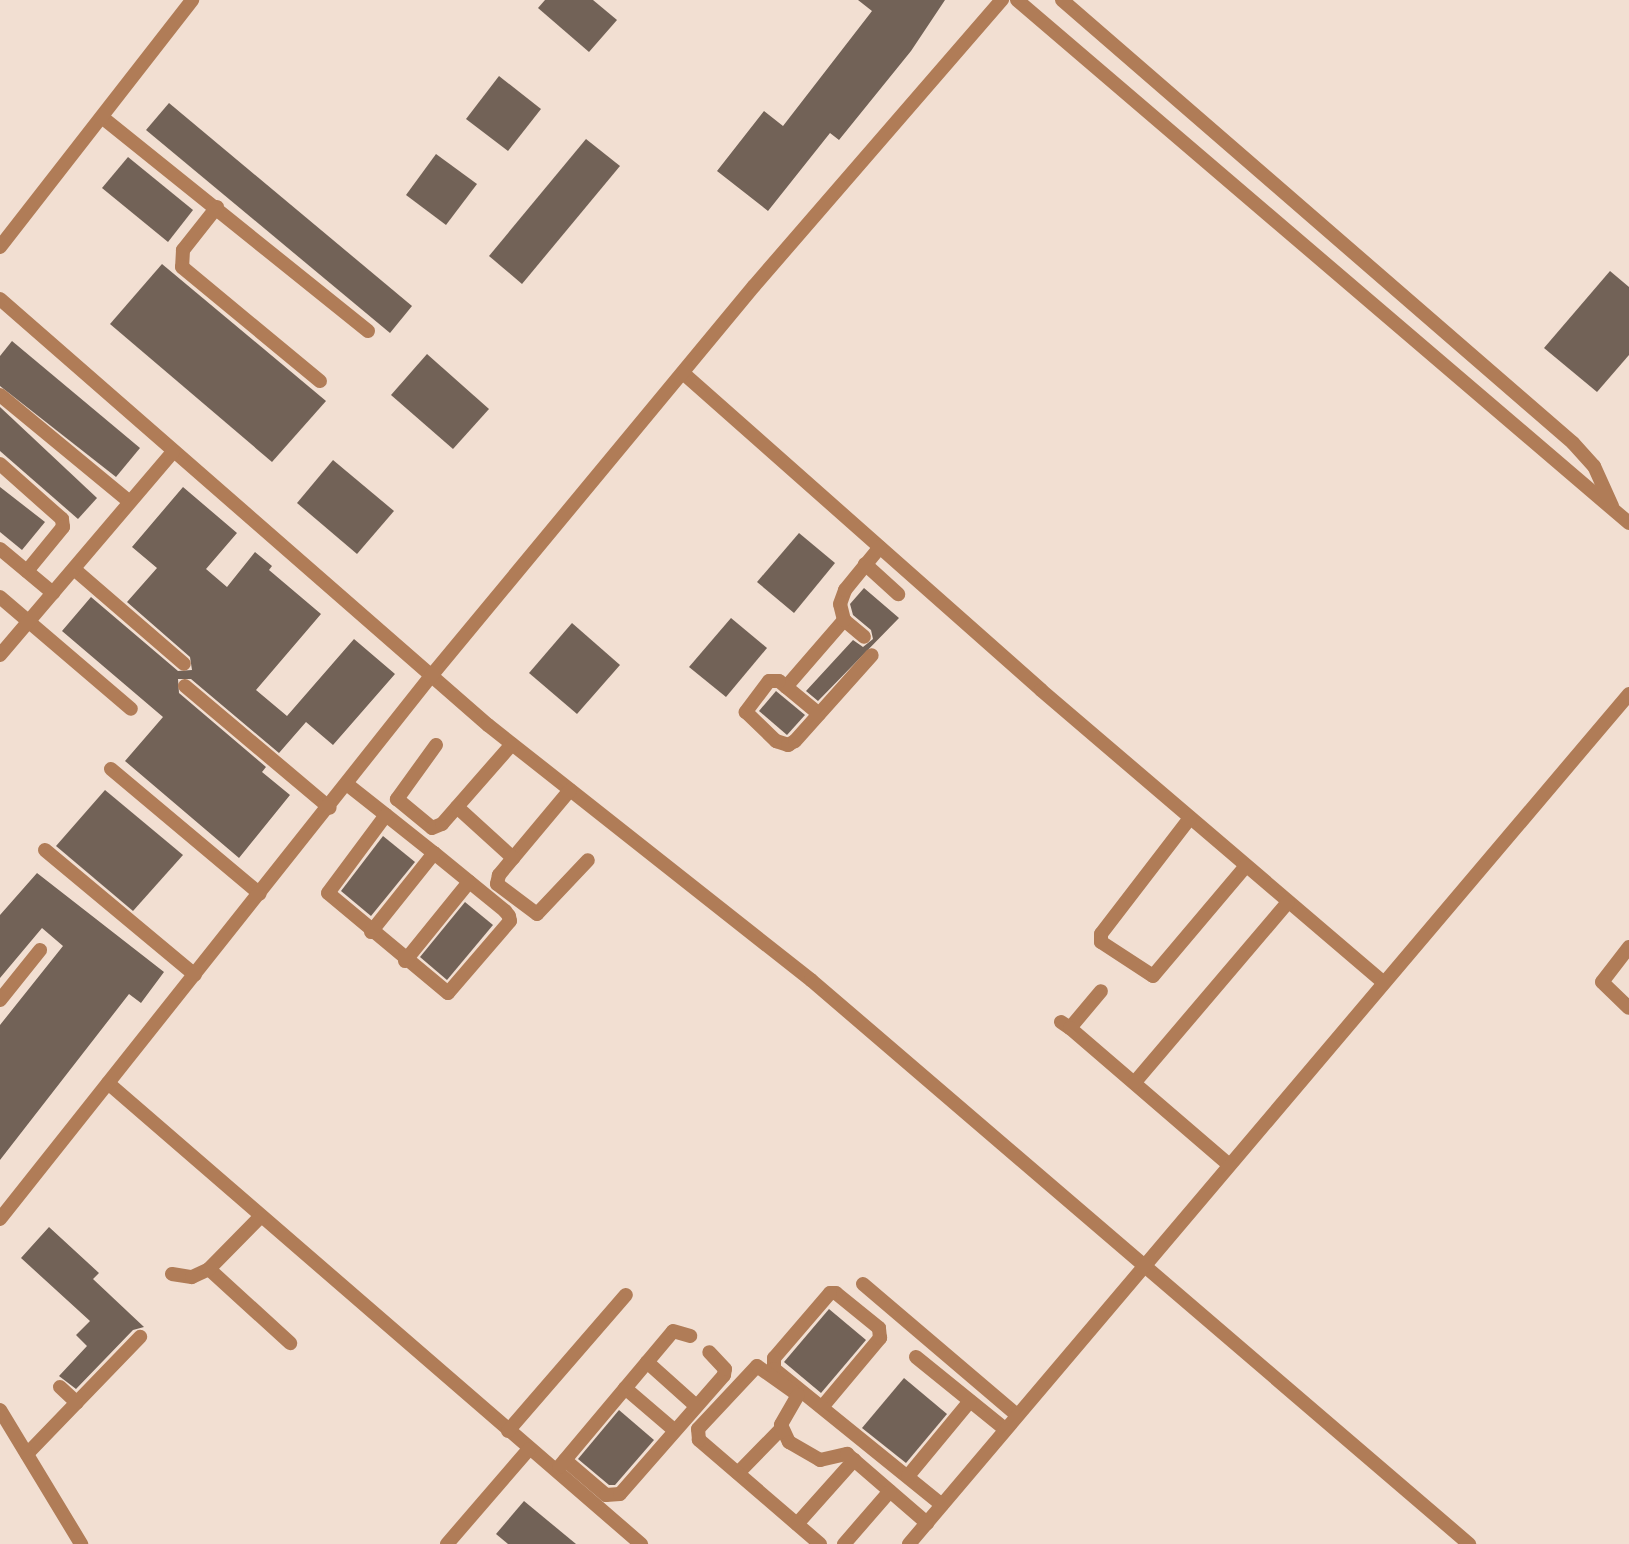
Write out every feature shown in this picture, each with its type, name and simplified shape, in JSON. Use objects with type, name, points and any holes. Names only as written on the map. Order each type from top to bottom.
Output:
[{"type":"street","points":[[0,247],[103,118],[192,0]]},
{"type":"street","points":[[0,1219],[330,808],[431,676],[683,373],[1002,0]]},
{"type":"street","points":[[1017,0],[1629,523]]},
{"type":"street","points":[[1062,0],[1573,443],[1594,466],[1615,511]]},
{"type":"street","points":[[103,118],[368,331]]},
{"type":"street","points":[[217,207],[183,250],[182,267],[320,381]]},
{"type":"street","points":[[0,299],[431,676],[512,744],[811,980],[1144,1262],[1469,1544]]},
{"type":"street","points":[[683,373],[1190,818],[1383,982]]},
{"type":"street","points":[[0,395],[130,502]]},
{"type":"street","points":[[0,655],[173,452]]},
{"type":"street","points":[[0,464],[62,519],[63,527],[27,571]]},
{"type":"street","points":[[864,637],[844,620],[842,596],[880,547]]},
{"type":"street","points":[[0,549],[53,593]]},
{"type":"street","points":[[865,564],[898,594]]},
{"type":"street","points":[[74,569],[184,664]]},
{"type":"street","points":[[0,597],[131,709]]},
{"type":"street","points":[[786,687],[844,620]]},
{"type":"street","points":[[819,714],[786,687],[769,681],[746,712],[748,719],[788,745],[819,714],[872,655]]},
{"type":"street","points":[[185,686],[330,808]]},
{"type":"street","points":[[909,1544],[1144,1262],[1629,694]]},
{"type":"street","points":[[436,745],[397,799],[432,828],[457,807],[512,744]]},
{"type":"street","points":[[111,769],[260,894]]},
{"type":"street","points":[[348,785],[386,815],[434,853],[505,911],[510,921],[453,990],[442,992],[328,893],[386,815]]},
{"type":"street","points":[[570,790],[513,858],[497,884],[537,914],[588,860]]},
{"type":"street","points":[[457,807],[513,858]]},
{"type":"street","points":[[1190,818],[1101,934],[1101,942],[1153,976],[1246,866]]},
{"type":"street","points":[[45,850],[195,975]]},
{"type":"street","points":[[371,932],[434,853]]},
{"type":"street","points":[[405,961],[469,882]]},
{"type":"street","points":[[1135,1082],[1288,902]]},
{"type":"street","points":[[1629,947],[1602,982],[1629,1008]]},
{"type":"street","points":[[0,1000],[40,950]]},
{"type":"street","points":[[1101,991],[1065,1025],[1228,1164]]},
{"type":"street","points":[[108,1083],[529,1449],[606,1495],[620,1494],[724,1376],[725,1369],[709,1352]]},
{"type":"street","points":[[172,1274],[192,1277],[209,1269],[261,1216]]},
{"type":"street","points":[[209,1269],[290,1343]]},
{"type":"street","points":[[863,1284],[1017,1415]]},
{"type":"street","points":[[823,1406],[880,1338],[879,1328],[836,1293],[830,1293],[772,1364],[942,1505]]},
{"type":"street","points":[[508,1431],[626,1295]]},
{"type":"street","points":[[560,1466],[673,1331],[690,1336]]},
{"type":"street","points":[[27,1454],[141,1337]]},
{"type":"street","points":[[916,1357],[1005,1429]]},
{"type":"street","points":[[647,1362],[696,1406]]},
{"type":"street","points":[[738,1474],[781,1429],[798,1395],[763,1366],[750,1369],[698,1435],[738,1474],[820,1544]]},
{"type":"street","points":[[60,1387],[77,1403]]},
{"type":"street","points":[[625,1388],[674,1430]]},
{"type":"street","points":[[908,1476],[970,1401]]},
{"type":"street","points":[[0,1409],[81,1544]]},
{"type":"street","points":[[781,1429],[789,1442],[811,1458],[831,1460],[847,1454],[927,1523]]},
{"type":"street","points":[[447,1544],[529,1449]]},
{"type":"street","points":[[797,1524],[855,1460]]},
{"type":"street","points":[[560,1466],[641,1544]]},
{"type":"street","points":[[844,1544],[890,1490]]},
{"type":"building","points":[[545,0],[593,0],[617,20],[589,52],[538,8]]},
{"type":"building","points":[[858,0],[945,0],[911,51],[839,140],[830,133],[768,211],[717,171],[764,111],[783,126],[872,11]]},
{"type":"building","points":[[499,76],[541,109],[508,151],[466,119]]},
{"type":"building","points":[[169,103],[412,306],[390,333],[146,130]]},
{"type":"building","points":[[586,139],[620,166],[522,284],[489,256]]},
{"type":"building","points":[[436,154],[477,184],[446,225],[406,195]]},
{"type":"building","points":[[128,157],[193,210],[168,242],[102,188]]},
{"type":"building","points":[[162,264],[326,401],[272,462],[110,324]]},
{"type":"building","points":[[1610,271],[1629,287],[1629,355],[1597,392],[1544,348]]},
{"type":"building","points":[[12,341],[140,448],[116,477],[0,386],[0,356]]},
{"type":"building","points":[[427,354],[489,409],[453,449],[391,395]]},
{"type":"building","points":[[0,407],[97,498],[78,519],[0,451]]},
{"type":"building","points":[[333,460],[394,511],[357,554],[297,503]]},
{"type":"building","points":[[0,487],[45,522],[22,550],[0,532]]},
{"type":"building","points":[[183,487],[237,533],[206,569],[227,587],[255,552],[272,566],[269,570],[321,614],[256,690],[287,716],[354,639],[395,674],[333,745],[306,722],[279,753],[191,679],[178,679],[179,693],[266,767],[262,772],[290,795],[239,858],[125,761],[163,717],[62,631],[91,597],[178,671],[192,670],[190,657],[127,602],[157,568],[132,547]]},
{"type":"building","points":[[799,533],[835,563],[794,613],[757,582]]},
{"type":"building","points":[[864,588],[899,618],[818,701],[806,691],[853,640],[863,647],[873,639],[871,630],[853,615],[850,604]]},
{"type":"building","points":[[731,618],[767,648],[726,697],[689,667]]},
{"type":"building","points":[[572,623],[620,665],[577,714],[529,673]]},
{"type":"building","points":[[776,691],[805,715],[787,735],[759,711]]},
{"type":"building","points":[[105,790],[183,855],[133,911],[56,846]]},
{"type":"building","points":[[383,836],[415,862],[371,916],[341,891]]},
{"type":"building","points":[[37,873],[164,972],[141,1003],[129,994],[0,1160],[0,1025],[63,946],[42,928],[0,978],[0,915]]},
{"type":"building","points":[[465,902],[493,925],[447,980],[420,957]]},
{"type":"building","points":[[49,1227],[99,1273],[93,1279],[144,1327],[133,1330],[76,1389],[59,1376],[87,1346],[76,1335],[90,1321],[21,1258]]},
{"type":"building","points":[[829,1309],[866,1340],[821,1393],[784,1362]]},
{"type":"building","points":[[904,1378],[947,1414],[906,1463],[862,1428]]},
{"type":"building","points":[[619,1410],[654,1440],[615,1485],[609,1485],[578,1459]]},
{"type":"building","points":[[524,1501],[576,1544],[508,1544],[496,1534]]}]
